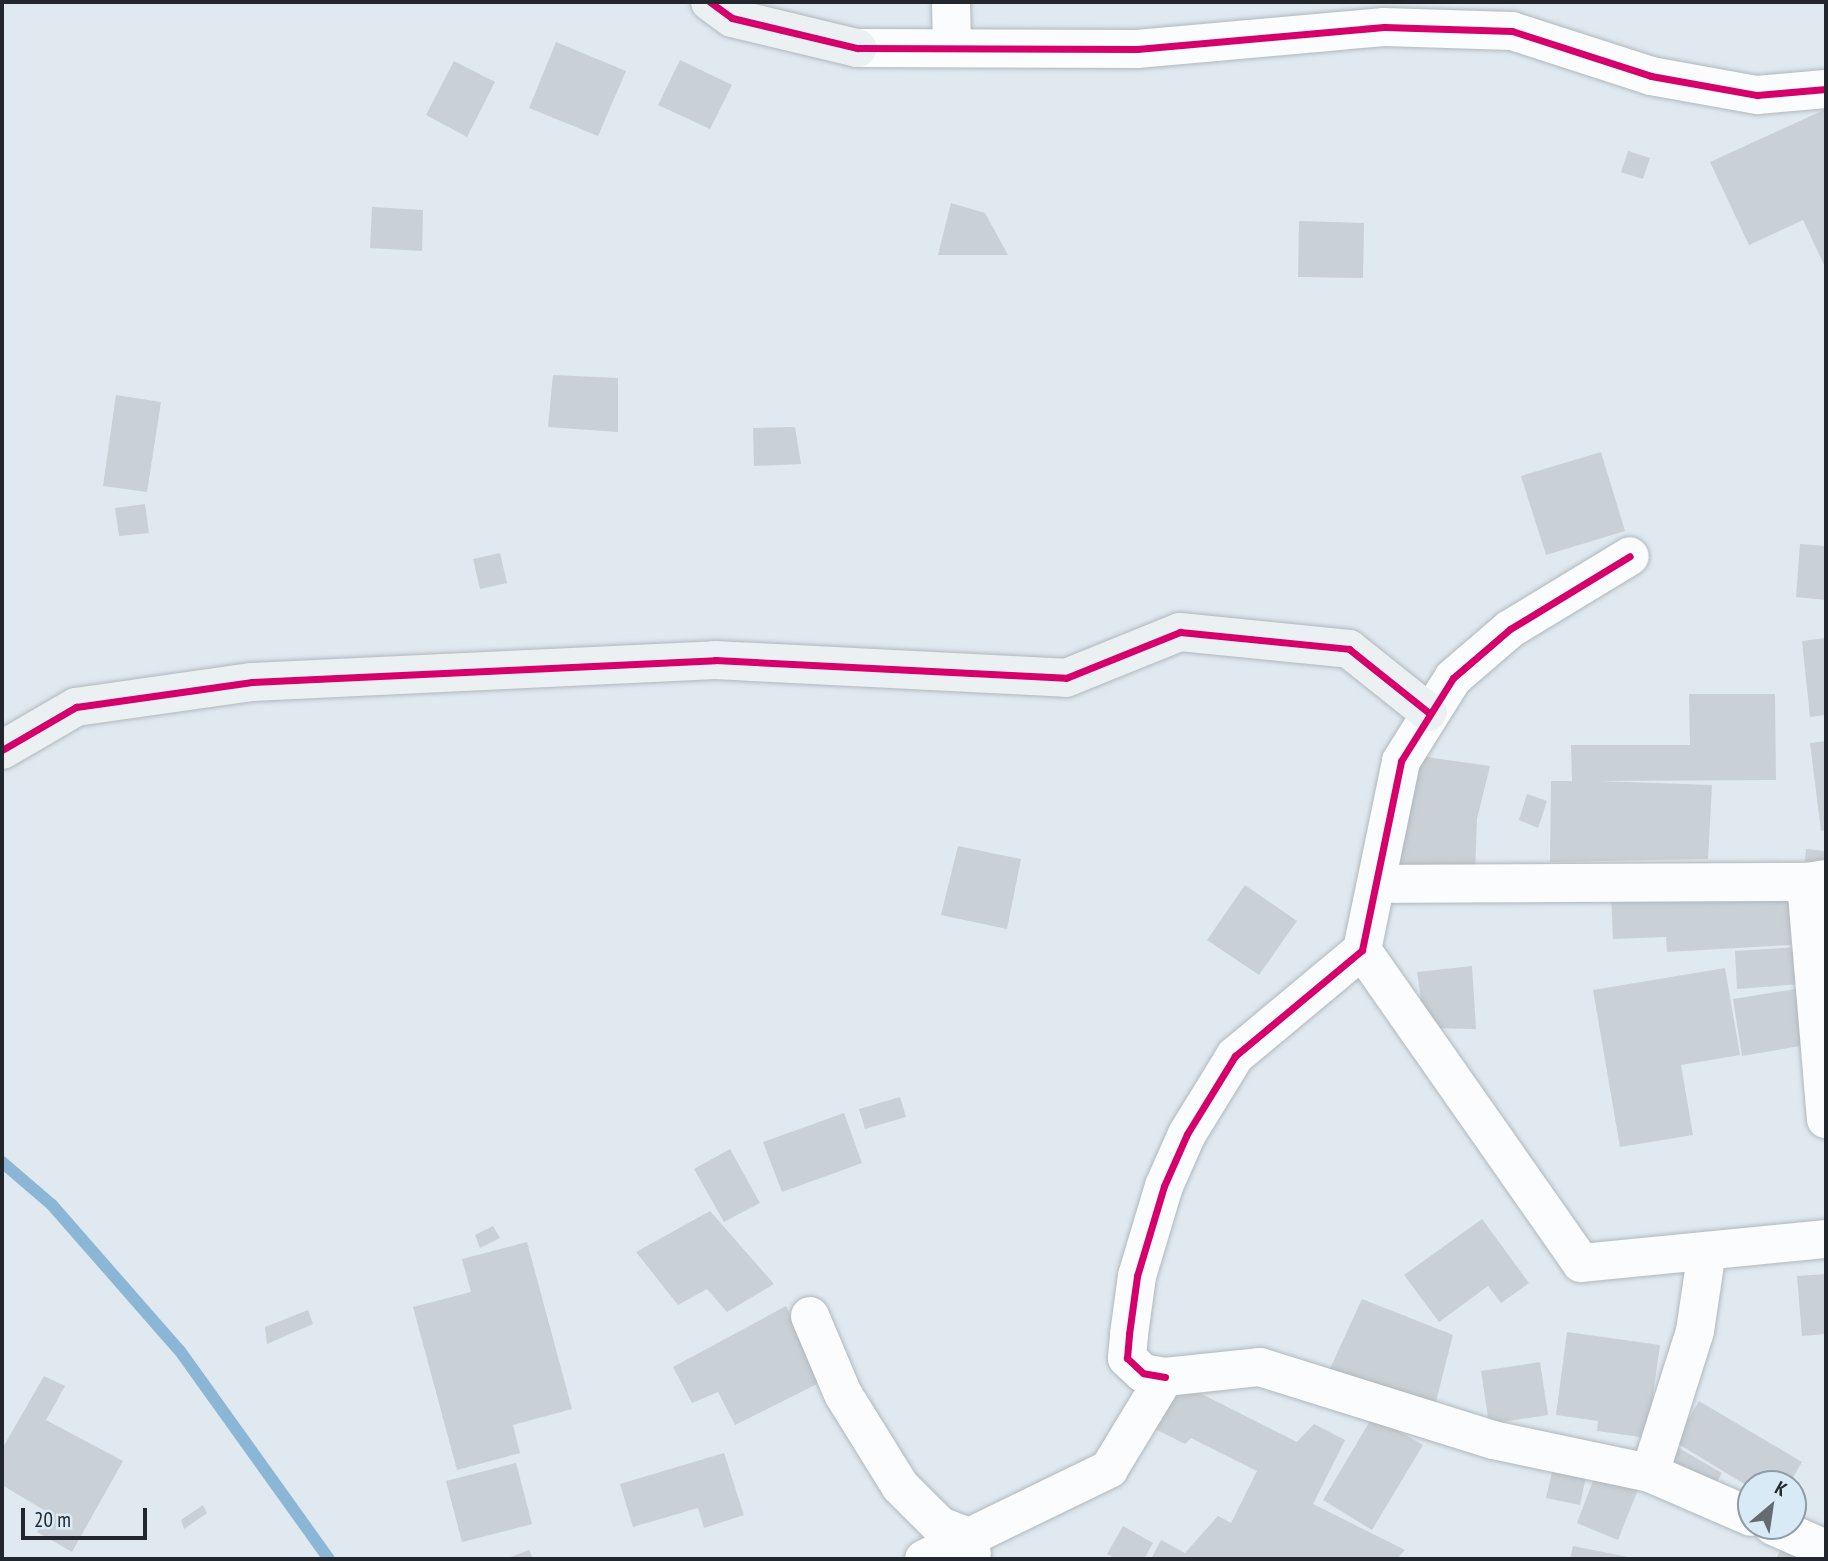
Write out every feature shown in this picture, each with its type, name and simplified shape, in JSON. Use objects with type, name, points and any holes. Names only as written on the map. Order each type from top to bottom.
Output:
[{"type":"street","points":[[710,2],[732,18],[858,48],[1137,49],[1384,27],[1512,31],[1651,76],[1757,95],[1826,89]]},
{"type":"street","points":[[951,2],[952,48]]},
{"type":"street","points":[[1630,556],[1510,629],[1453,678],[1428,712],[1401,761],[1379,884],[1362,950],[1235,1056],[1187,1134],[1164,1186],[1137,1276],[1127,1358],[1143,1373],[1164,1377],[1260,1367],[1493,1440],[1650,1473],[1737,1511]]},
{"type":"street","points":[[2,751],[76,707],[251,682],[715,660],[1066,678],[1180,632],[1349,649],[1428,712]]},
{"type":"street","points":[[1379,884],[1816,880],[1826,1119]]},
{"type":"street","points":[[1362,950],[1581,1263],[1826,1240]]},
{"type":"street","points":[[1650,1473],[1695,1331],[1707,1251]]},
{"type":"street","points":[[810,1316],[843,1394],[900,1486],[940,1526],[970,1547]]},
{"type":"street","points":[[924,1559],[970,1547],[1108,1469],[1164,1377]]},
{"type":"street","points":[[1805,1540],[1826,1549]]},
{"type":"building","points":[[556,42],[626,71],[598,136],[529,108]]},
{"type":"building","points":[[680,60],[732,85],[710,129],[658,105]]},
{"type":"building","points":[[454,61],[495,82],[467,137],[426,115]]},
{"type":"building","points":[[1826,109],[1826,269],[1803,220],[1749,245],[1710,162]]},
{"type":"building","points":[[1628,151],[1650,158],[1643,179],[1621,172]]},
{"type":"building","points":[[951,203],[985,213],[1008,255],[938,255]]},
{"type":"building","points":[[372,207],[423,210],[422,251],[370,248]]},
{"type":"building","points":[[1299,221],[1364,223],[1363,278],[1298,277]]},
{"type":"building","points":[[553,375],[618,378],[618,432],[548,427]]},
{"type":"building","points":[[116,395],[161,402],[147,492],[103,486]]},
{"type":"building","points":[[795,427],[801,464],[754,466],[753,428]]},
{"type":"building","points":[[1601,452],[1625,531],[1546,555],[1521,476]]},
{"type":"building","points":[[145,504],[149,533],[119,536],[115,508]]},
{"type":"building","points":[[1800,544],[1826,546],[1826,600],[1796,597]]},
{"type":"building","points":[[500,553],[507,583],[480,589],[473,559]]},
{"type":"building","points":[[1826,638],[1826,715],[1810,717],[1802,641]]},
{"type":"building","points":[[1689,694],[1775,694],[1776,780],[1597,781],[1712,785],[1708,859],[1550,862],[1551,781],[1572,781],[1571,745],[1690,745]]},
{"type":"building","points":[[1826,741],[1826,830],[1821,831],[1810,743]]},
{"type":"building","points":[[1419,756],[1490,766],[1477,819],[1475,872],[1380,871]]},
{"type":"building","points":[[1527,794],[1547,801],[1538,828],[1519,820]]},
{"type":"building","points":[[958,846],[1021,859],[1007,929],[941,915]]},
{"type":"building","points":[[1806,849],[1826,851],[1826,874],[1804,871]]},
{"type":"building","points":[[1245,885],[1297,921],[1259,975],[1207,940]]},
{"type":"building","points":[[1788,889],[1791,945],[1667,952],[1666,937],[1613,939],[1611,892]]},
{"type":"building","points":[[1798,947],[1801,984],[1737,989],[1735,951]]},
{"type":"building","points":[[1472,966],[1476,1029],[1425,1028],[1417,972]]},
{"type":"building","points":[[1725,968],[1740,1055],[1681,1065],[1693,1135],[1620,1147],[1593,990]]},
{"type":"building","points":[[1802,988],[1812,1044],[1742,1056],[1733,999]]},
{"type":"building","points":[[900,1097],[906,1117],[865,1129],[859,1109]]},
{"type":"building","points":[[844,1113],[862,1163],[782,1192],[763,1142]]},
{"type":"building","points":[[730,1149],[760,1203],[724,1222],[694,1169]]},
{"type":"building","points":[[710,1211],[774,1284],[727,1312],[707,1289],[678,1305],[636,1252]]},
{"type":"building","points":[[1482,1219],[1529,1283],[1501,1303],[1488,1286],[1439,1322],[1404,1275]]},
{"type":"building","points":[[493,1226],[500,1238],[480,1248],[475,1235]]},
{"type":"building","points":[[527,1242],[572,1409],[513,1425],[520,1453],[457,1470],[413,1307],[471,1292],[462,1259]]},
{"type":"building","points":[[1826,1274],[1826,1334],[1802,1336],[1797,1276]]},
{"type":"building","points":[[1362,1299],[1453,1335],[1434,1409],[1327,1375]]},
{"type":"building","points":[[786,1306],[825,1380],[735,1425],[718,1392],[692,1403],[673,1367]]},
{"type":"building","points":[[308,1310],[313,1324],[267,1344],[265,1327]]},
{"type":"building","points":[[1567,1332],[1660,1345],[1647,1438],[1597,1431],[1598,1421],[1556,1415]]},
{"type":"building","points":[[1540,1362],[1548,1415],[1489,1424],[1481,1371]]},
{"type":"building","points":[[44,1376],[65,1386],[46,1420],[123,1461],[72,1552],[37,1532],[47,1512],[2,1485],[2,1449]]},
{"type":"building","points":[[1176,1381],[1297,1442],[1314,1424],[1345,1440],[1313,1504],[1405,1550],[1397,1559],[1151,1559],[1161,1540],[1185,1553],[1218,1516],[1231,1523],[1257,1471],[1191,1438],[1185,1444],[1153,1428]]},
{"type":"building","points":[[1699,1401],[1802,1462],[1797,1470],[1737,1470],[1737,1480],[1675,1442]]},
{"type":"building","points":[[1373,1416],[1423,1445],[1372,1530],[1323,1500]]},
{"type":"building","points":[[1670,1443],[1722,1473],[1711,1492],[1659,1462]]},
{"type":"building","points":[[724,1453],[744,1515],[704,1528],[698,1508],[633,1527],[620,1484]]},
{"type":"building","points":[[1555,1459],[1588,1467],[1580,1505],[1546,1498]]},
{"type":"building","points":[[516,1463],[532,1524],[462,1542],[446,1481]]},
{"type":"building","points":[[1599,1465],[1641,1482],[1618,1540],[1577,1523]]},
{"type":"building","points":[[203,1505],[207,1513],[184,1529],[181,1520]]},
{"type":"building","points":[[1123,1526],[1153,1543],[1144,1559],[1117,1559],[1107,1554]]},
{"type":"building","points":[[1784,1543],[1825,1559],[1776,1559]]},
{"type":"building","points":[[1573,1546],[1633,1558],[1633,1559],[1570,1559]]},
{"type":"building","points":[[529,1550],[533,1559],[505,1559]]},
{"type":"waterway","points":[[2,1162],[52,1205],[180,1351],[329,1559]]},
{"type":"cycle path","points":[[710,2],[732,18],[857,48],[1137,49],[1384,27],[1512,31],[1651,76],[1757,95],[1826,89]]},
{"type":"cycle path","points":[[1165,1377],[1143,1373],[1127,1358],[1129,1334],[1137,1276],[1164,1186],[1187,1134],[1235,1056],[1362,950],[1401,761],[1453,678],[1510,629],[1630,556]]},
{"type":"cycle path","points":[[2,750],[76,707],[252,682],[715,660],[1066,678],[1180,632],[1349,649],[1428,712]]}]
